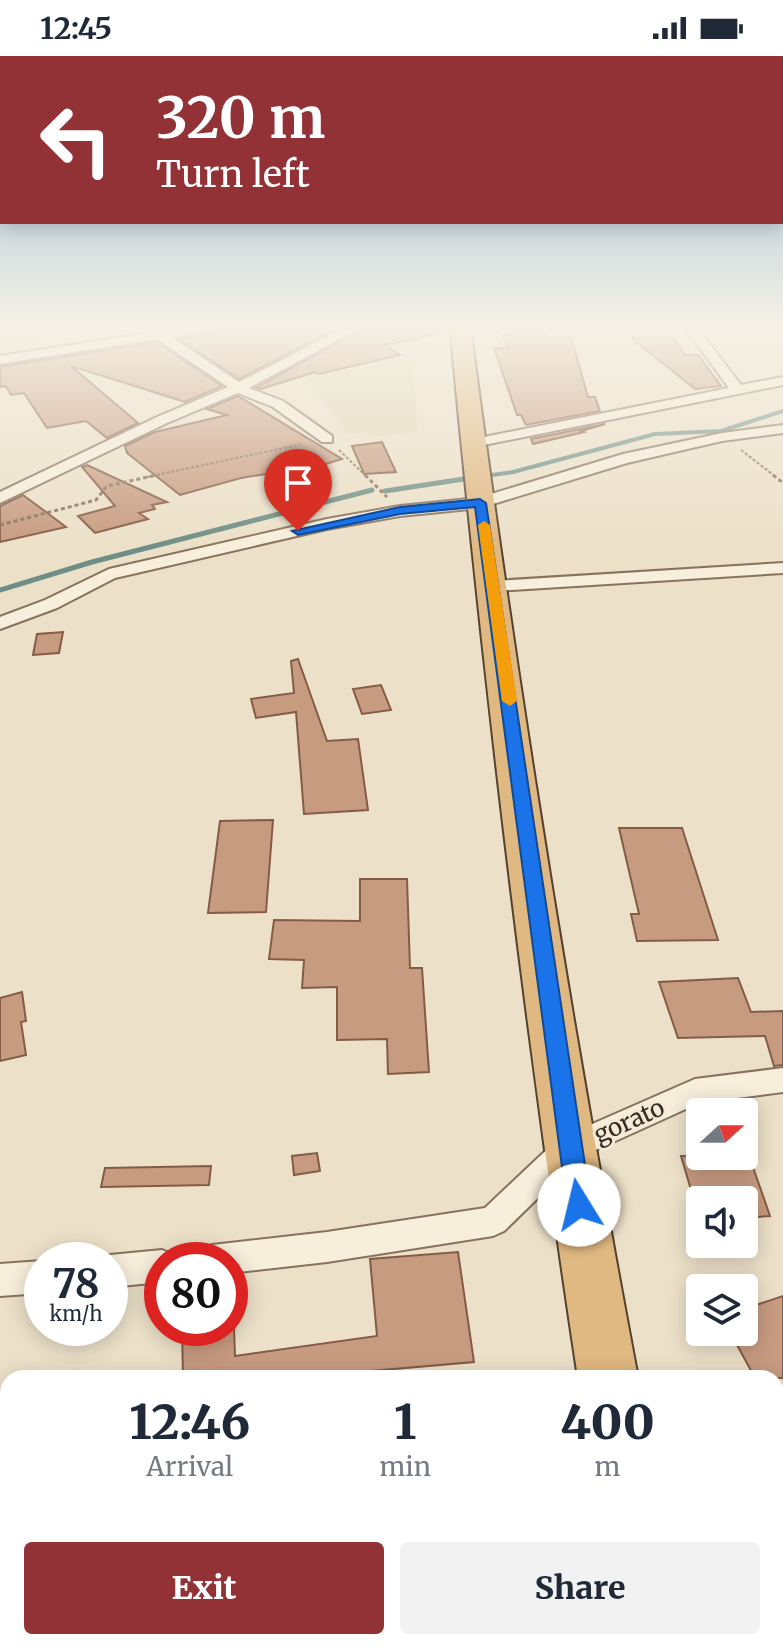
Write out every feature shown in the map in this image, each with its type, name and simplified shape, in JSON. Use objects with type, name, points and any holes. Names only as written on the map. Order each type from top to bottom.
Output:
[{"type":"highway","points":[[469,399],[569,1148],[607,1370]]},
{"type":"street","points":[[0,498],[211,399]]},
{"type":"street","points":[[266,399],[278,404],[327,439]]},
{"type":"street","points":[[475,448],[699,399]]},
{"type":"street","points":[[0,623],[51,604],[109,574],[400,511],[480,499],[623,459],[722,437],[783,429]]},
{"type":"street","points":[[494,586],[783,568]]},
{"type":"street","name":"gorato","points":[[248,1256],[493,1221],[569,1148],[695,1091],[783,1080]]},
{"type":"street","points":[[0,1280],[24,1278]]},
{"type":"path","points":[[722,437],[783,483]]},
{"type":"path","points":[[0,525],[96,500],[107,486],[327,439],[364,472],[400,511]]},
{"type":"shaded area","points":[[321,399],[415,399],[417,431],[369,438],[366,432],[350,435]]},
{"type":"building","points":[[28,399],[110,399],[138,423],[107,438],[86,421],[47,428]]},
{"type":"building","points":[[230,399],[244,399],[342,459],[301,472],[296,469],[241,478],[180,495],[127,453],[125,446],[155,432],[227,415],[207,409]]},
{"type":"building","points":[[512,399],[596,399],[600,411],[526,425],[521,415],[517,415]]},
{"type":"building","points":[[605,424],[533,444],[531,439]]},
{"type":"building","points":[[382,442],[396,472],[364,474],[352,446]]},
{"type":"building","points":[[87,465],[167,502],[152,505],[155,509],[139,513],[148,519],[95,533],[78,516],[115,506],[82,467]]},
{"type":"building","points":[[23,495],[66,527],[0,542],[0,506]]},
{"type":"building","points":[[63,632],[59,653],[33,655],[37,634]]},
{"type":"building","points":[[298,659],[327,741],[358,739],[368,810],[304,814],[296,712],[256,718],[251,699],[294,693],[291,661]]},
{"type":"building","points":[[381,685],[391,710],[362,714],[353,689]]},
{"type":"building","points":[[273,820],[266,912],[208,913],[220,821]]},
{"type":"building","points":[[619,828],[682,828],[718,940],[637,941],[631,914],[639,914]]},
{"type":"building","points":[[360,879],[407,879],[410,968],[422,968],[429,1072],[388,1074],[387,1039],[337,1040],[337,987],[302,988],[304,960],[269,959],[274,920],[360,921]]},
{"type":"building","points":[[738,978],[751,1012],[783,1011],[783,1065],[774,1066],[765,1036],[678,1038],[659,982]]},
{"type":"building","points":[[22,992],[26,1021],[21,1022],[26,1055],[0,1061],[0,998]]},
{"type":"building","points":[[317,1153],[320,1171],[294,1175],[292,1156]]},
{"type":"building","points":[[681,1156],[686,1156],[686,1170],[754,1170],[770,1216],[758,1217],[758,1186],[690,1186]]},
{"type":"building","points":[[211,1166],[209,1185],[101,1187],[105,1168]]},
{"type":"building","points":[[458,1252],[474,1362],[383,1370],[183,1370],[182,1346],[235,1346],[235,1356],[377,1336],[370,1259]]},
{"type":"building","points":[[783,1296],[783,1370],[751,1370],[738,1346],[758,1346],[758,1304]]},
{"type":"waterway","points":[[477,477],[513,472],[655,434],[721,431],[783,411]]},
{"type":"waterway","points":[[385,491],[490,475]]},
{"type":"waterway","points":[[0,590],[92,562],[372,490]]},
{"type":"slow traffic","points":[[484,525],[510,701]]},
{"type":"route","points":[[298,531],[400,511],[480,503],[579,1205]]}]
